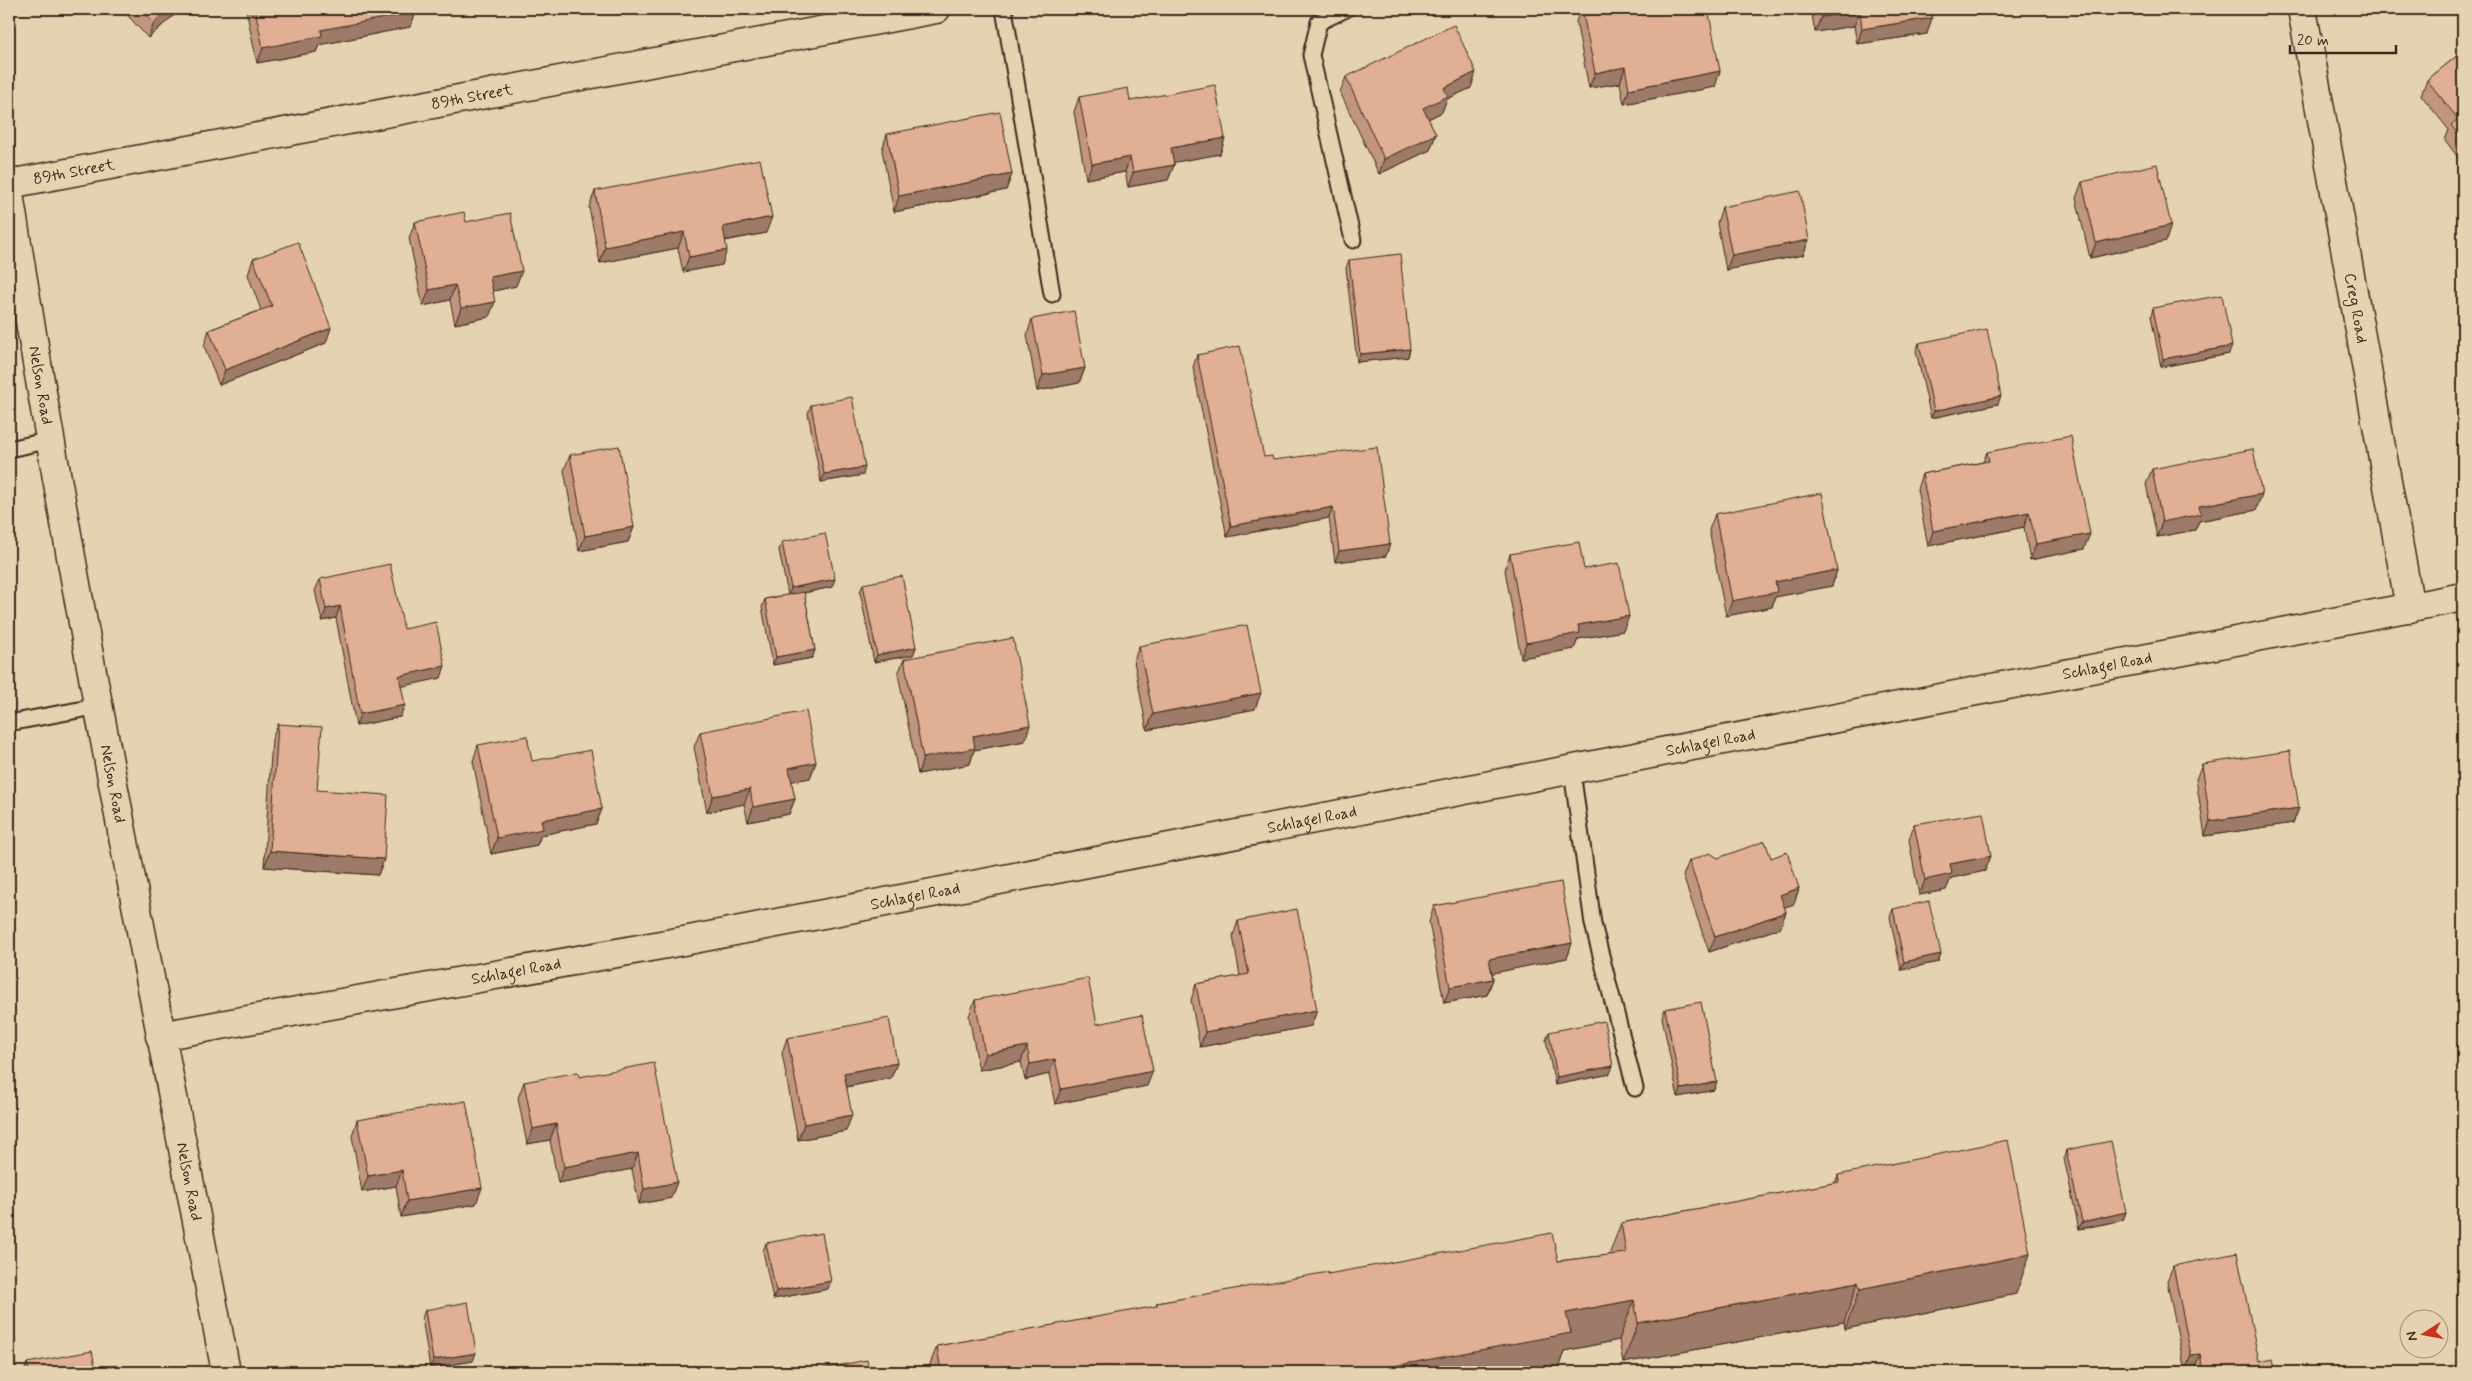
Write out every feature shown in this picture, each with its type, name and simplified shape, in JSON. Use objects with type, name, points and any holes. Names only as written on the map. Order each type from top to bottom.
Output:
[{"type":"street","name":"89th Street","points":[[9,184],[936,9]]},
{"type":"street","name":"Creg Road","points":[[2302,9],[2410,608]]},
{"type":"street","name":"Nelson Road","points":[[9,196],[51,440],[160,1036],[226,1372]]},
{"type":"street","name":"Schlagel Road","points":[[160,1036],[694,939],[1572,771],[2463,597]]},
{"type":"lane","points":[[1004,9],[1052,294]]},
{"type":"lane","points":[[1346,9],[1318,16],[1311,54],[1353,240]]},
{"type":"lane","points":[[9,448],[51,440]]},
{"type":"lane","points":[[9,723],[100,706]]},
{"type":"lane","points":[[1572,771],[1593,924],[1635,1088]]},
{"type":"building","points":[[141,9],[169,9],[154,23]]},
{"type":"building","points":[[255,9],[415,9],[416,12],[321,30],[322,36],[263,48]]},
{"type":"building","points":[[1582,9],[1708,9],[1720,71],[1629,89],[1625,67],[1595,73]]},
{"type":"building","points":[[1820,9],[1931,9],[1932,18],[1862,29],[1860,11],[1821,17]]},
{"type":"building","points":[[1454,25],[1476,72],[1444,88],[1448,96],[1423,108],[1436,134],[1384,159],[1346,77]]},
{"type":"building","points":[[2463,51],[2463,141],[2451,125],[2458,119],[2427,80]]},
{"type":"building","points":[[1215,85],[1225,138],[1171,148],[1174,165],[1133,172],[1130,157],[1092,164],[1079,97],[1128,88],[1130,101]]},
{"type":"building","points":[[1000,112],[1012,174],[899,196],[887,134]]},
{"type":"building","points":[[760,159],[772,217],[723,227],[727,250],[689,257],[684,232],[605,247],[595,191]]},
{"type":"building","points":[[2157,164],[2171,225],[2096,243],[2082,182]]},
{"type":"building","points":[[1800,191],[1809,240],[1732,255],[1722,207]]},
{"type":"building","points":[[464,212],[466,222],[510,213],[522,271],[490,277],[495,302],[461,308],[455,285],[429,290],[415,222]]},
{"type":"building","points":[[298,242],[331,328],[225,370],[209,330],[272,306],[253,259]]},
{"type":"building","points":[[1400,254],[1410,349],[1360,354],[1349,260]]},
{"type":"building","points":[[2222,295],[2232,346],[2163,359],[2153,308]]},
{"type":"building","points":[[1074,311],[1085,368],[1043,375],[1032,319]]},
{"type":"building","points":[[1987,329],[2001,396],[1934,411],[1919,343]]},
{"type":"building","points":[[1240,346],[1264,457],[1272,456],[1273,460],[1377,447],[1390,544],[1339,551],[1333,507],[1231,526],[1197,355]]},
{"type":"building","points":[[852,397],[865,467],[824,474],[811,405]]},
{"type":"building","points":[[2071,436],[2090,534],[2036,544],[2029,512],[1933,531],[1922,474],[1989,461],[1987,452]]},
{"type":"building","points":[[619,446],[634,527],[585,536],[570,455]]},
{"type":"building","points":[[2253,449],[2262,494],[2199,506],[2201,514],[2162,522],[2152,469]]},
{"type":"building","points":[[1822,493],[1837,570],[1775,582],[1777,592],[1732,601],[1715,514]]},
{"type":"building","points":[[825,533],[835,579],[791,588],[782,542]]},
{"type":"building","points":[[1579,542],[1584,569],[1619,563],[1629,616],[1578,625],[1580,633],[1526,643],[1510,554]]},
{"type":"building","points":[[390,564],[404,629],[436,622],[445,666],[399,676],[405,705],[360,714],[340,606],[326,609],[320,579]]},
{"type":"building","points":[[902,576],[916,647],[877,655],[863,584]]},
{"type":"building","points":[[804,592],[815,650],[776,657],[765,599]]},
{"type":"building","points":[[1247,625],[1261,693],[1153,714],[1139,646]]},
{"type":"building","points":[[1013,638],[1030,725],[973,736],[975,748],[923,758],[904,659]]},
{"type":"building","points":[[806,711],[816,762],[789,768],[795,799],[753,807],[750,789],[713,796],[700,732]]},
{"type":"building","points":[[278,724],[322,727],[317,790],[388,795],[384,859],[270,851]]},
{"type":"building","points":[[527,736],[532,761],[591,750],[602,809],[541,820],[543,829],[497,838],[478,745]]},
{"type":"building","points":[[2290,751],[2299,808],[2210,821],[2202,764]]},
{"type":"building","points":[[1983,813],[1991,856],[1950,864],[1952,874],[1925,880],[1914,824]]},
{"type":"building","points":[[1765,841],[1771,858],[1787,852],[1799,888],[1780,895],[1786,912],[1715,937],[1689,861],[1710,853],[1718,858]]},
{"type":"building","points":[[1561,882],[1572,943],[1489,959],[1493,979],[1450,987],[1434,906]]},
{"type":"building","points":[[1929,901],[1941,954],[1904,962],[1893,909]]},
{"type":"building","points":[[1297,909],[1317,1010],[1205,1032],[1196,984],[1249,974],[1238,921]]},
{"type":"building","points":[[1088,978],[1097,1024],[1142,1015],[1153,1071],[1061,1089],[1055,1059],[1030,1064],[1027,1046],[985,1054],[975,1000]]},
{"type":"building","points":[[1701,1002],[1717,1082],[1681,1089],[1665,1009]]},
{"type":"building","points":[[889,1018],[897,1063],[844,1073],[852,1115],[804,1124],[787,1038]]},
{"type":"building","points":[[1604,1021],[1613,1066],[1557,1077],[1549,1032]]},
{"type":"building","points":[[654,1063],[677,1182],[644,1189],[638,1153],[564,1167],[556,1124],[533,1129],[524,1082],[578,1072],[579,1077]]},
{"type":"building","points":[[466,1101],[482,1188],[407,1201],[402,1170],[368,1176],[357,1120]]},
{"type":"building","points":[[2008,1140],[2030,1254],[1860,1289],[1858,1282],[1638,1323],[1634,1300],[1566,1313],[1571,1333],[1362,1372],[941,1372],[937,1346],[1157,1306],[1157,1303],[1552,1233],[1558,1261],[1626,1253],[1621,1223],[1839,1182],[1838,1175]]},
{"type":"building","points":[[2111,1141],[2126,1212],[2082,1222],[2066,1150]]},
{"type":"building","points":[[822,1233],[831,1281],[776,1291],[766,1243]]},
{"type":"building","points":[[2237,1253],[2259,1362],[2272,1359],[2275,1372],[2203,1372],[2200,1354],[2191,1355],[2173,1266]]},
{"type":"building","points":[[468,1302],[476,1353],[433,1360],[425,1310]]},
{"type":"building","points":[[92,1351],[96,1372],[29,1372],[27,1363]]},
{"type":"building","points":[[867,1360],[870,1372],[806,1372]]},
{"type":"building","points":[[619,1368],[620,1372],[598,1372]]}]
